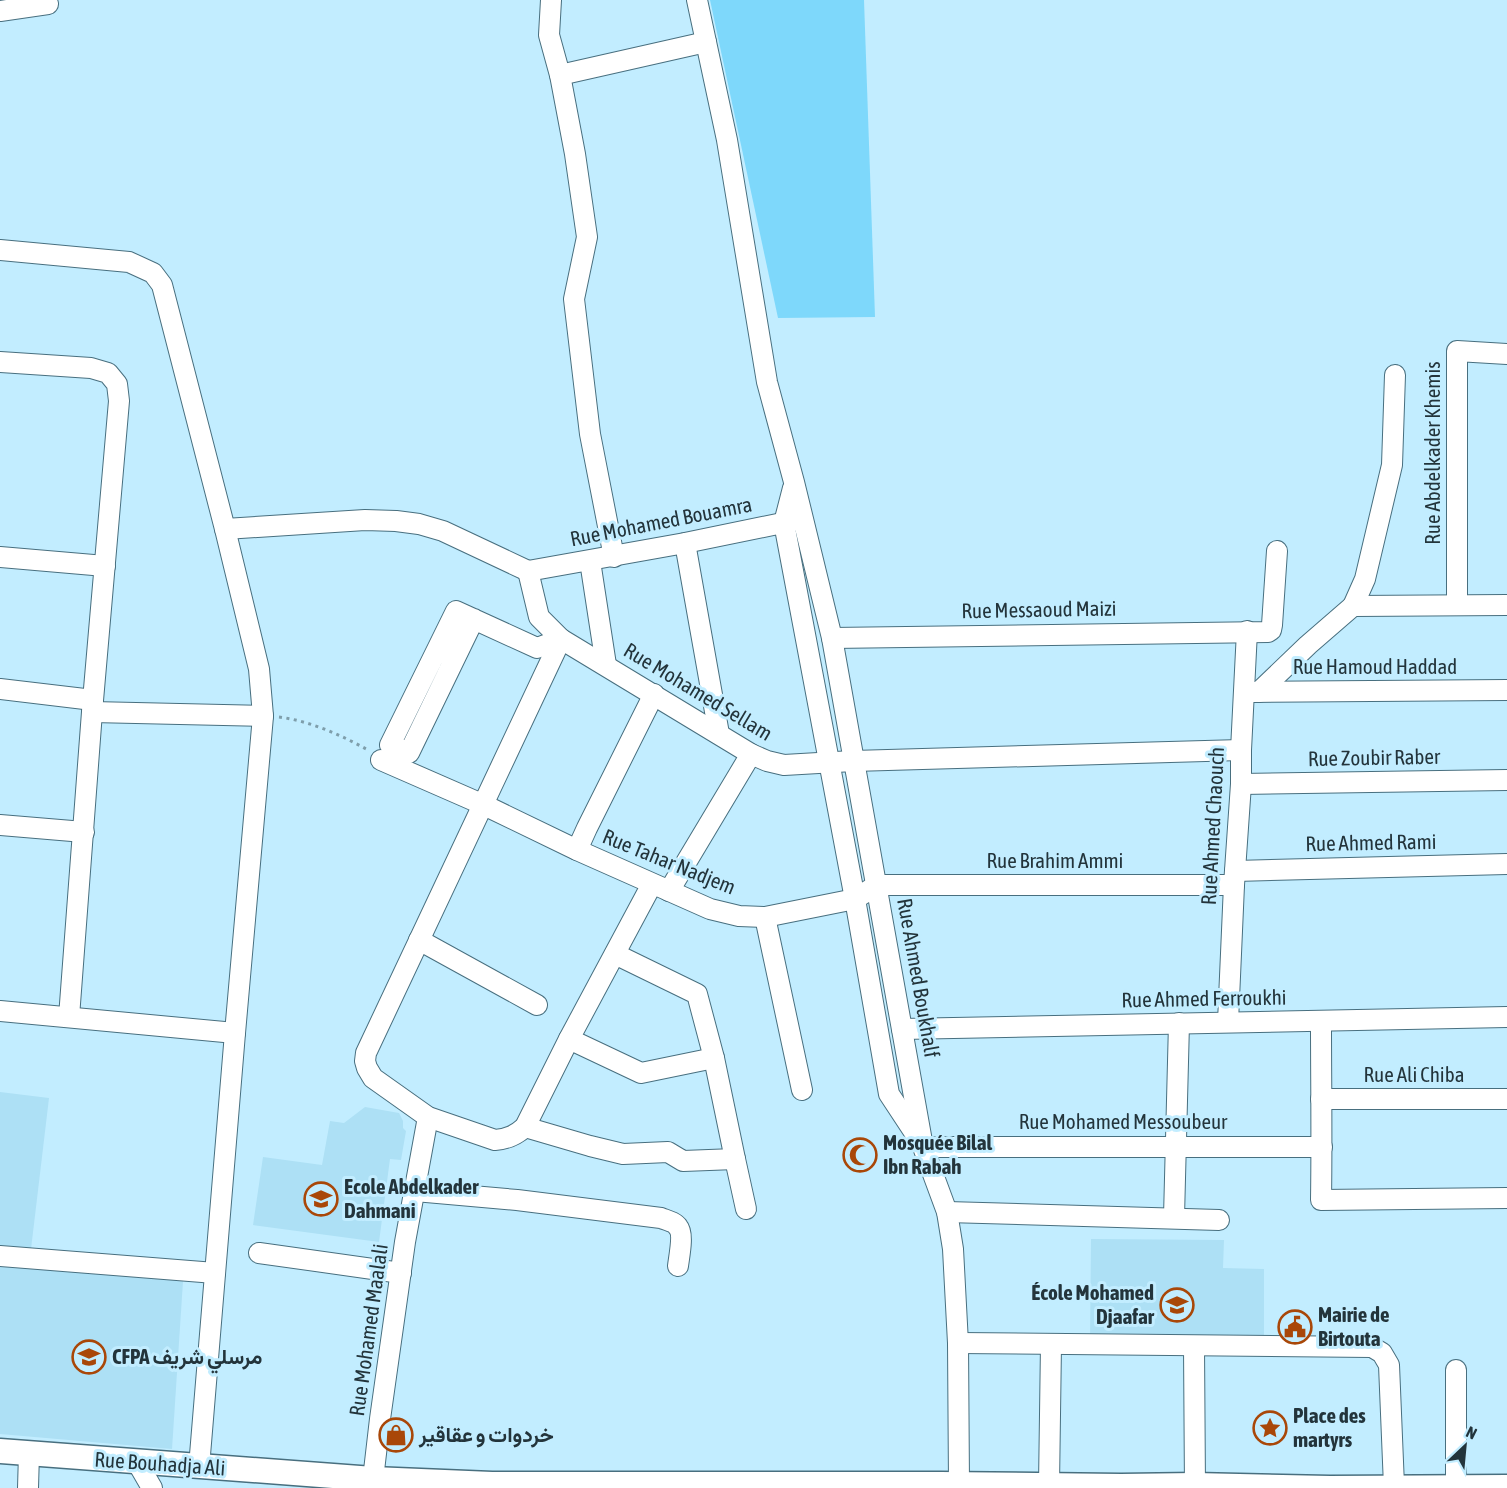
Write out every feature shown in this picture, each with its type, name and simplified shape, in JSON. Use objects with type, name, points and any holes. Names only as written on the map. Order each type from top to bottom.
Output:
[{"type":"main road","name":"Rue Bouhadja Ali","points":[[0,1451],[372,1484],[1507,1487]]},
{"type":"street","points":[[551,0],[549,35],[560,75],[575,154],[587,237],[574,299],[590,434],[614,557]]},
{"type":"street","points":[[698,0],[727,140],[767,382],[794,482],[794,521],[829,762],[889,1094],[923,1147]]},
{"type":"street","points":[[0,11],[48,4]]},
{"type":"street","points":[[560,75],[706,42]]},
{"type":"street","points":[[0,249],[129,262],[153,273],[162,285],[259,669],[263,716],[199,1467]]},
{"type":"street","name":"Rue Abdelkader Khemis","points":[[1457,605],[1457,351],[1507,354]]},
{"type":"street","points":[[0,362],[91,368],[108,374],[117,384],[118,402],[69,1017]]},
{"type":"street","points":[[1251,692],[1353,606],[1365,579],[1392,465],[1395,375]]},
{"type":"street","points":[[225,529],[365,520],[419,524],[443,531],[528,571]]},
{"type":"street","name":"Rue Mohamed Bouamra","points":[[528,571],[614,557],[794,521]]},
{"type":"street","name":"Rue Ahmed Boukhalf","points":[[794,521],[832,638],[923,1147],[947,1212],[952,1249],[958,1343],[946,1486]]},
{"type":"street","points":[[685,543],[719,734]]},
{"type":"street","name":"Rue Messaoud Maizi","points":[[832,638],[1268,632],[1271,630],[1277,551]]},
{"type":"street","points":[[0,557],[105,566]]},
{"type":"street","points":[[590,561],[606,665]]},
{"type":"street","name":"Rue Mohamed Sellam","points":[[528,571],[539,617],[561,639],[751,754],[767,761],[784,765],[1241,750]]},
{"type":"street","points":[[1353,606],[1507,605]]},
{"type":"street","points":[[474,619],[409,753],[390,745],[456,611],[477,620],[537,648],[561,639]]},
{"type":"street","name":"Rue Ahmed Chaouch","points":[[1228,1023],[1241,750],[1251,692],[1247,631]]},
{"type":"street","points":[[561,639],[366,1053],[365,1061],[373,1078],[428,1117],[495,1140],[516,1135],[525,1127],[615,954],[751,754]]},
{"type":"street","points":[[0,689],[93,706],[263,716]]},
{"type":"street","name":"Rue Hamoud Haddad","points":[[1251,692],[1507,690]]},
{"type":"street","points":[[577,850],[654,694]]},
{"type":"street","name":"Rue Tahar Nadjem","points":[[381,760],[710,909],[739,916],[765,917],[855,899],[877,885]]},
{"type":"street","name":"Rue Zoubir Raber","points":[[1241,784],[1507,780]]},
{"type":"street","points":[[0,825],[84,832]]},
{"type":"street","name":"Rue Ahmed Rami","points":[[1235,878],[1507,864]]},
{"type":"street","name":"Rue Brahim Ammi","points":[[877,885],[1235,878]]},
{"type":"street","points":[[765,917],[802,1090]]},
{"type":"street","points":[[419,940],[537,1005]]},
{"type":"street","points":[[615,954],[697,994],[714,1058],[746,1209]]},
{"type":"street","points":[[0,1011],[235,1033]]},
{"type":"street","name":"Rue Ahmed Ferroukhi","points":[[902,1029],[1507,1017]]},
{"type":"street","points":[[1321,1021],[1321,1200],[1507,1198]]},
{"type":"street","points":[[1174,1217],[1179,1023]]},
{"type":"street","points":[[569,1039],[641,1073],[714,1058]]},
{"type":"street","name":"Rue Ali Chiba","points":[[1321,1099],[1507,1099]]},
{"type":"street","name":"Rue Mohamed Maalali","points":[[372,1484],[401,1273],[428,1117]]},
{"type":"street","points":[[525,1127],[623,1154],[668,1152],[684,1161],[735,1159]]},
{"type":"street","name":"Rue Mohamed Messoubeur","points":[[923,1147],[1322,1147]]},
{"type":"street","points":[[415,1191],[517,1200],[661,1218],[678,1226],[681,1234],[678,1266]]},
{"type":"street","points":[[947,1212],[1219,1220]]},
{"type":"street","points":[[259,1253],[401,1273]]},
{"type":"street","points":[[0,1256],[215,1273]]},
{"type":"street","points":[[958,1343],[1371,1347],[1382,1353],[1389,1365],[1394,1487]]},
{"type":"street","points":[[1049,1485],[1051,1344]]},
{"type":"street","points":[[1194,1346],[1195,1487]]},
{"type":"street","points":[[1456,1370],[1456,1486]]},
{"type":"street","points":[[28,1488],[29,1454]]},
{"type":"street","points":[[137,1462],[152,1488]]},
{"type":"path","points":[[263,716],[293,719],[311,724],[354,742],[381,760]]},
{"type":"shaded area","points":[[710,0],[864,0],[875,317],[778,318]]},
{"type":"shaded area","points":[[0,1092],[49,1098],[31,1249],[0,1245]]},
{"type":"shaded area","name":"Ecole Abdelkader Dahmani","points":[[365,1107],[399,1113],[406,1131],[401,1160],[390,1159],[379,1242],[253,1225],[263,1157],[322,1165],[330,1121],[344,1123]]},
{"type":"shaded area","name":"École Mohamed Djaafar","points":[[1091,1239],[1224,1240],[1223,1268],[1264,1269],[1264,1342],[1090,1341]]},
{"type":"shaded area","name":"CFPA مرسلي شريف","points":[[0,1264],[183,1281],[172,1449],[0,1434]]},
{"type":"place","name":"Mosquée Bilal Ibn Rabah","points":[[860,1155]]},
{"type":"place","name":"Ecole Abdelkader Dahmani","points":[[321,1199]]},
{"type":"place","name":"École Mohamed Djaafar","points":[[1177,1305]]},
{"type":"place","name":"Mairie de Birtouta","points":[[1295,1327]]},
{"type":"place","name":"CFPA مرسلي شريف","points":[[89,1357]]},
{"type":"place","name":"Place des martyrs","points":[[1270,1428]]},
{"type":"place","name":"خردوات و عقاقير","points":[[396,1435]]}]
